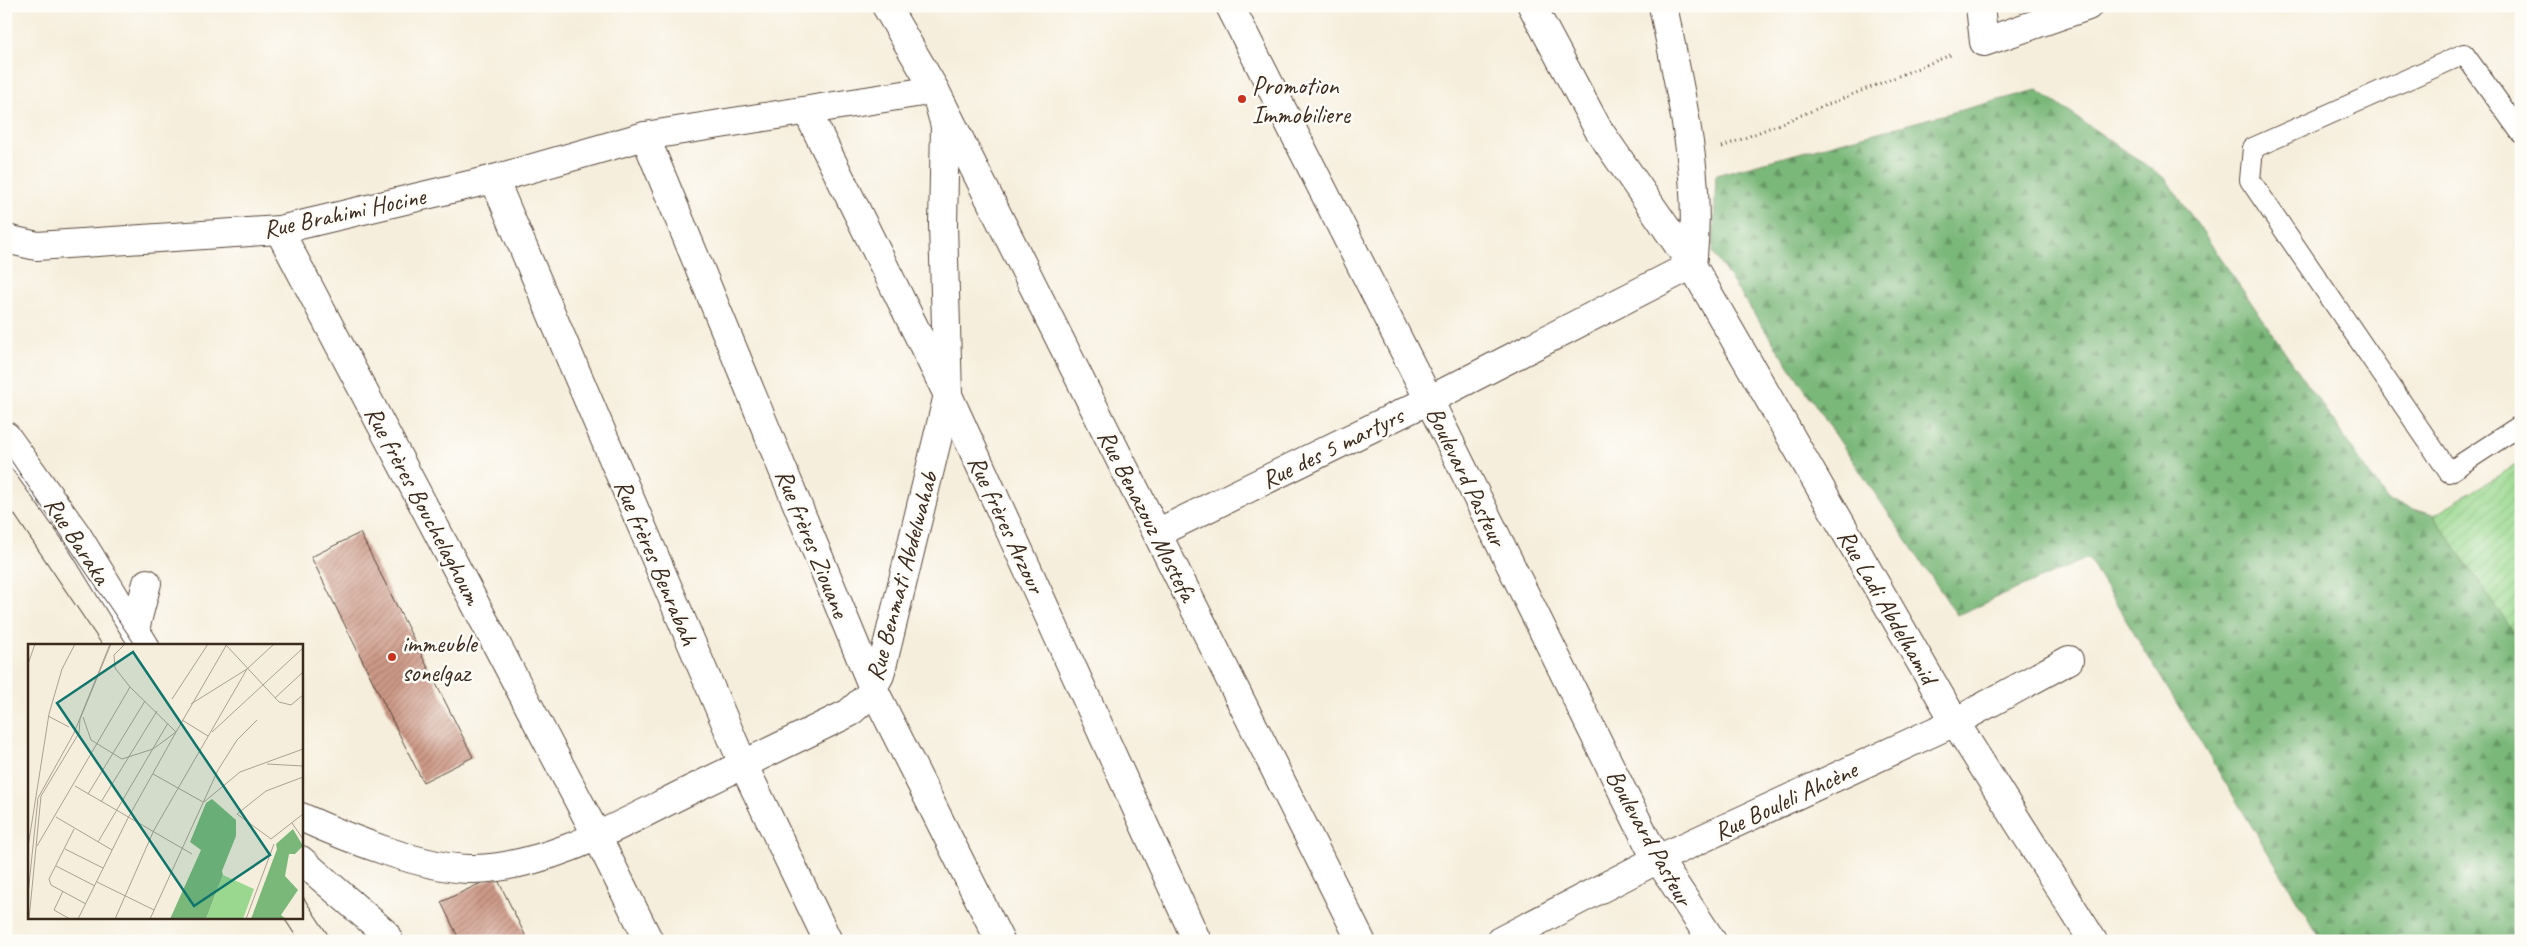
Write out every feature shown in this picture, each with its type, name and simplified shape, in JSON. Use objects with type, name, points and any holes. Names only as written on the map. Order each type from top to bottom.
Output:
[{"type":"street","name":"Rue Benmati Abdelwahab","points":[[302,817],[345,838],[428,862],[473,869],[512,864],[597,836],[849,713],[873,688],[880,675],[948,395],[943,225],[946,126],[935,90],[886,6]]},
{"type":"street","name":"Boulevard Pasteur","points":[[1230,6],[1429,400],[1650,847],[1712,941]]},
{"type":"street","name":"Rue Ladi Abdelhamid","points":[[1532,6],[1598,129],[1692,265],[1955,722],[2093,941]]},
{"type":"street","points":[[1663,6],[1692,159],[1697,209],[1692,265]]},
{"type":"street","points":[[1980,6],[1984,42],[2088,6]]},
{"type":"street","name":"Rue Brahimi Hocine","points":[[6,239],[37,246],[280,230],[494,179],[645,136],[935,90]]},
{"type":"street","name":"Rue Benazouz Mostefa","points":[[935,90],[1361,941]]},
{"type":"street","name":"Rue frères Arzour","points":[[808,110],[948,395],[1197,941]]},
{"type":"street","name":"Rue frères Ziouane","points":[[645,136],[873,688],[1000,941]]},
{"type":"street","name":"Rue frères Benrabah","points":[[494,179],[743,764],[828,941]]},
{"type":"street","name":"Rue frères Bouchelaghoum","points":[[280,230],[597,836],[649,941]]},
{"type":"street","name":"Rue des 5 martyrs","points":[[1157,533],[1429,400],[1692,265]]},
{"type":"street","name":"Rue Baraka","points":[[6,436],[77,535],[140,638]]},
{"type":"street","points":[[140,638],[147,583]]},
{"type":"street","name":"Rue Bouleli Ahcène","points":[[1500,941],[1658,859],[1955,722],[2069,660]]},
{"type":"street","points":[[302,861],[385,933],[389,941]]},
{"type":"lane","points":[[2521,133],[2464,54],[2254,148],[2250,180],[2448,472],[2521,425]]},
{"type":"path","points":[[1692,159],[1984,42]]},
{"type":"green space","points":[[2037,90],[2166,179],[2388,501],[2433,515],[2521,643],[2521,941],[2322,941],[2088,558],[1957,615],[1713,253],[1716,175]]},
{"type":"green space","points":[[2521,462],[2521,643],[2433,515]]},
{"type":"building","name":"immeuble sonelgaz","points":[[360,533],[473,757],[423,782],[311,557]]},
{"type":"building","points":[[496,876],[528,941],[460,941],[441,902]]},
{"type":"tram line","points":[[6,453],[135,644]]},
{"type":"tram line","points":[[6,502],[102,644]]},
{"type":"tram line","points":[[302,896],[332,941]]},
{"type":"tram line","points":[[285,920],[299,941]]},
{"type":"place","name":"Promotion Immobiliere","points":[[1242,99]]},
{"type":"place","name":"immeuble sonelgaz","points":[[392,657]]}]
